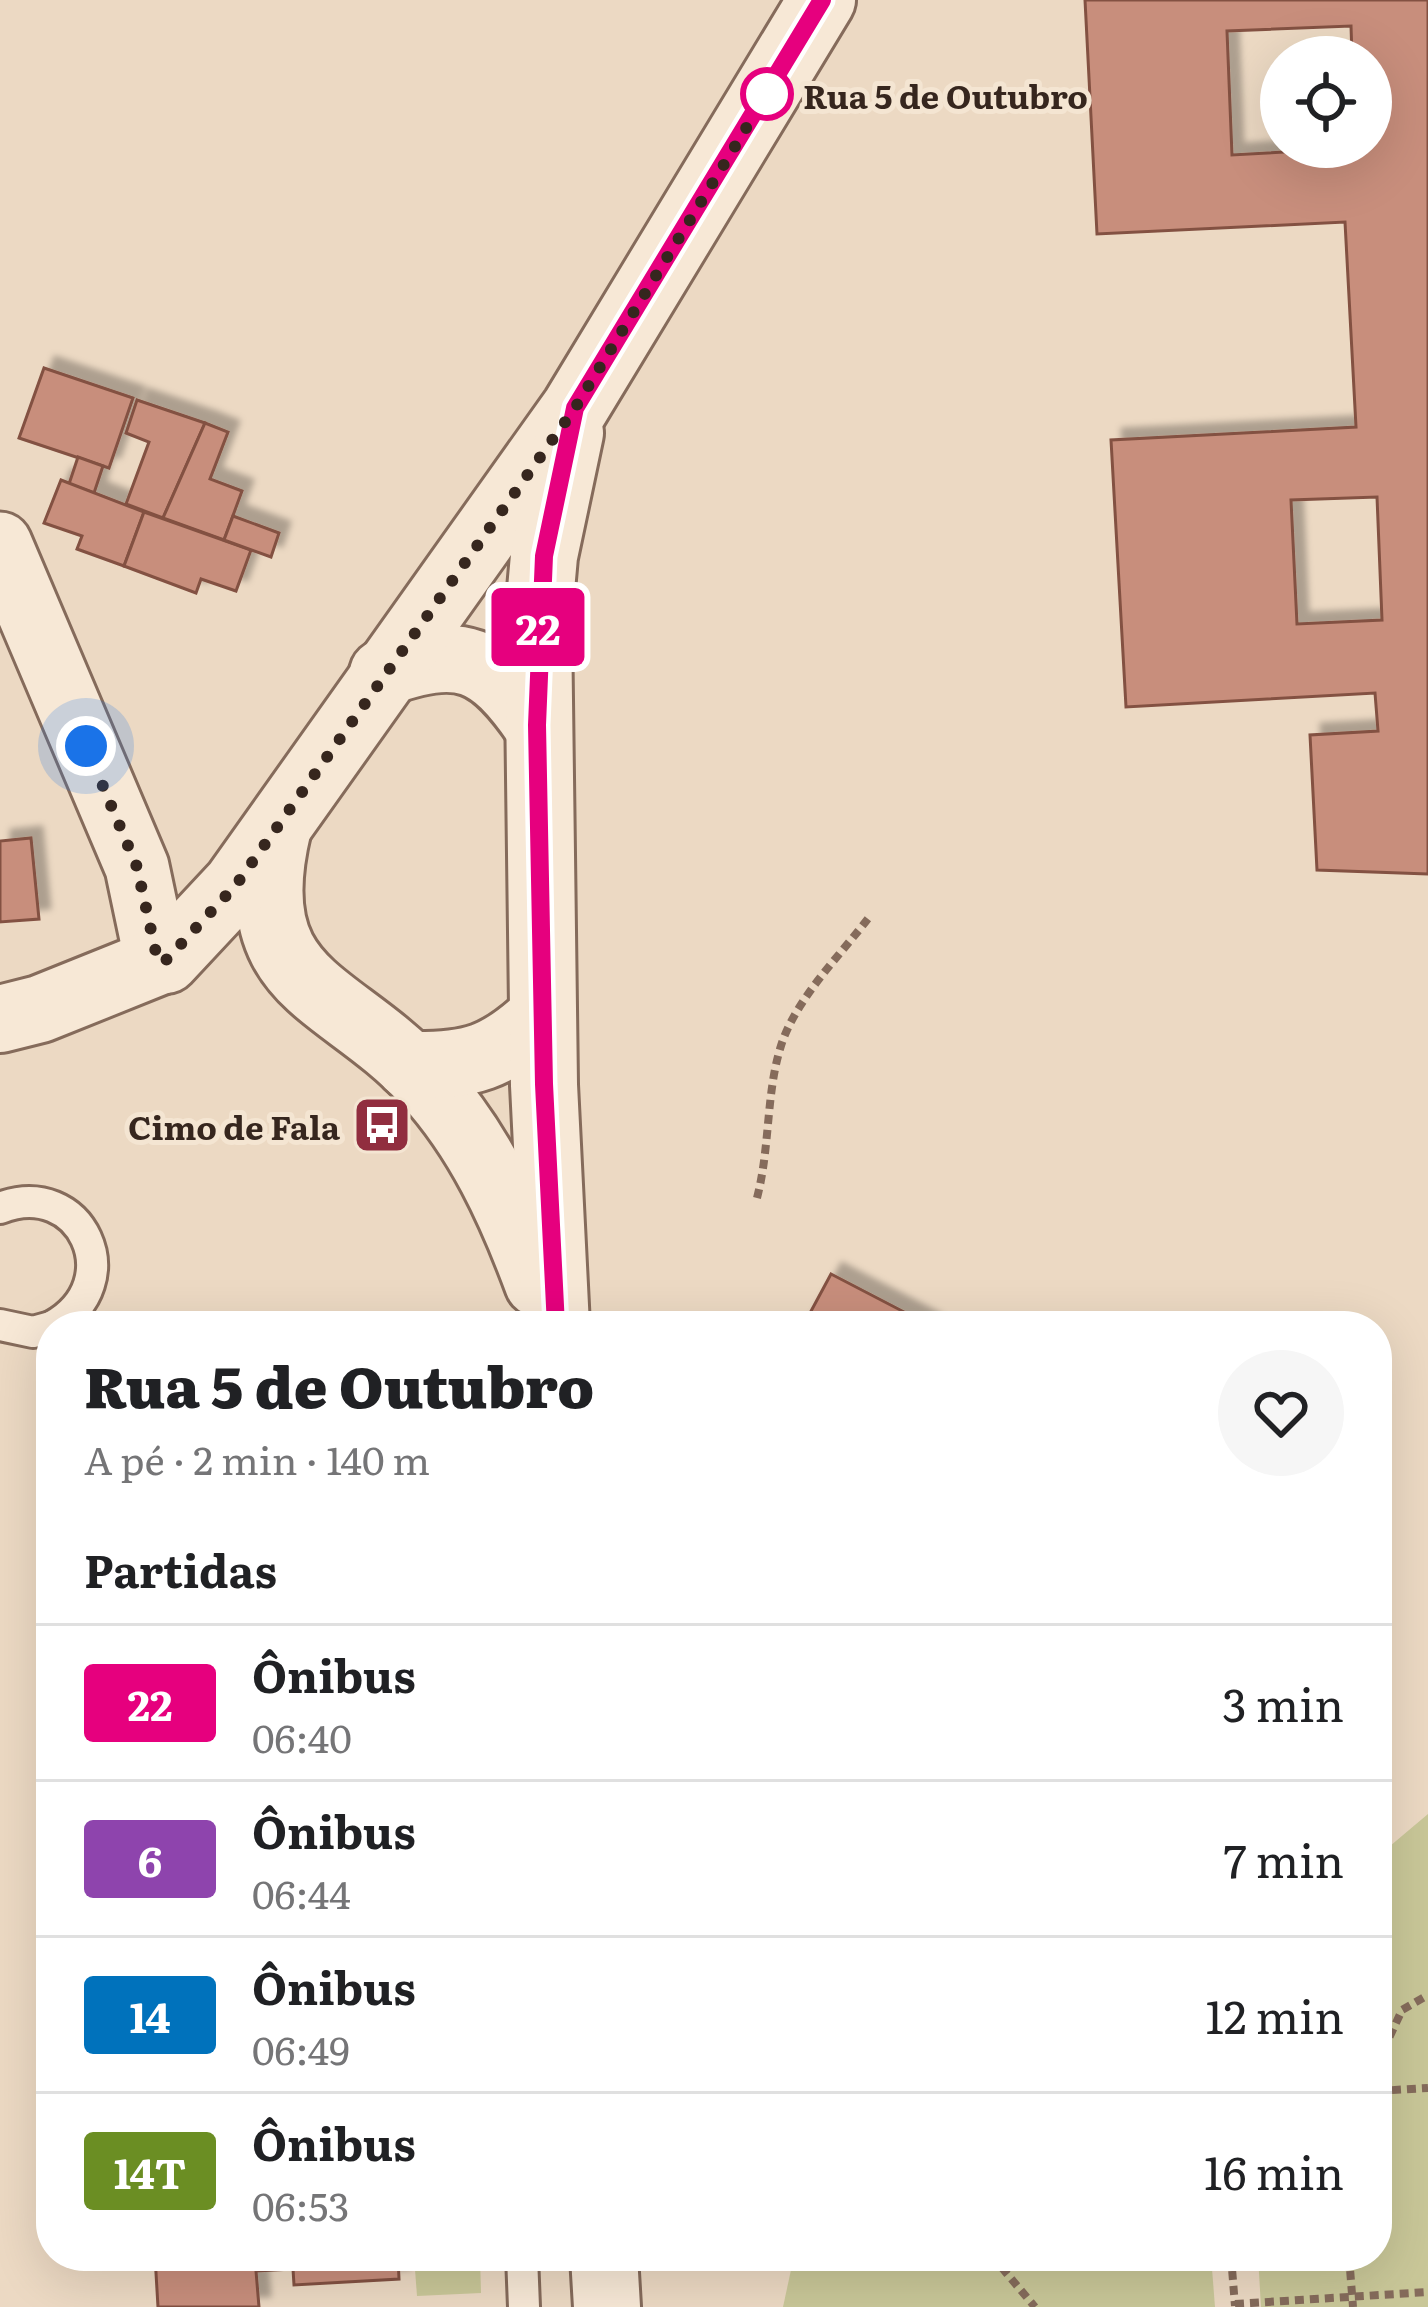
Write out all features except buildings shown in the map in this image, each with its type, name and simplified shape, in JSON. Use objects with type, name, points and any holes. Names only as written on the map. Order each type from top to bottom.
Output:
[{"type":"street","points":[[0,1019],[40,1009],[162,961],[236,885],[575,408],[822,0]]},
{"type":"street","points":[[554,1311],[537,725],[544,556],[575,408]]},
{"type":"street","points":[[0,544],[137,867],[162,961]]},
{"type":"street","points":[[383,674],[424,658],[469,658],[508,684],[537,725]]},
{"type":"street","points":[[279,820],[267,870],[269,922],[277,944],[311,989],[409,1065],[474,1142],[516,1223],[549,1311]]},
{"type":"street","points":[[162,961],[254,970],[311,989]]},
{"type":"street","points":[[409,1065],[461,1066],[511,1046],[543,1015]]},
{"type":"street","points":[[605,2271],[607,2307]]},
{"type":"lane","points":[[0,1208],[32,1202],[52,1206],[68,1215],[91,1247],[94,1266],[82,1303],[72,1311]]},
{"type":"lane","points":[[0,1325],[36,1331]]},
{"type":"lane","points":[[523,2271],[524,2307]]},
{"type":"path","points":[[758,1198],[770,1148],[780,1047],[795,1016],[870,916]]},
{"type":"path","points":[[1392,2032],[1402,2010],[1428,1995]]},
{"type":"path","points":[[1392,2090],[1428,2088]]},
{"type":"path","points":[[1005,2271],[1035,2307]]},
{"type":"path","points":[[1233,2271],[1235,2306],[1352,2302],[1428,2292]]},
{"type":"path","points":[[1350,2271],[1352,2302]]},
{"type":"shaded area","points":[[1428,1814],[1428,2307],[1261,2307],[1259,2271],[1392,2271],[1392,1844]]},
{"type":"shaded area","points":[[415,2271],[480,2271],[481,2293],[417,2296]]},
{"type":"shaded area","points":[[791,2271],[1212,2271],[1215,2307],[783,2307]]},
{"type":"bus line","name":"22","points":[[555,1311],[544,1084],[537,725],[544,556],[575,408],[822,0]]},
{"type":"place","name":"Rua 5 de Outubro","points":[[767,94]]},
{"type":"place","name":"Cimo de Fala","points":[[382,1125]]},
{"type":"route","points":[[86,746],[137,867],[158,962],[166,960],[236,885],[575,408],[767,94]]}]
